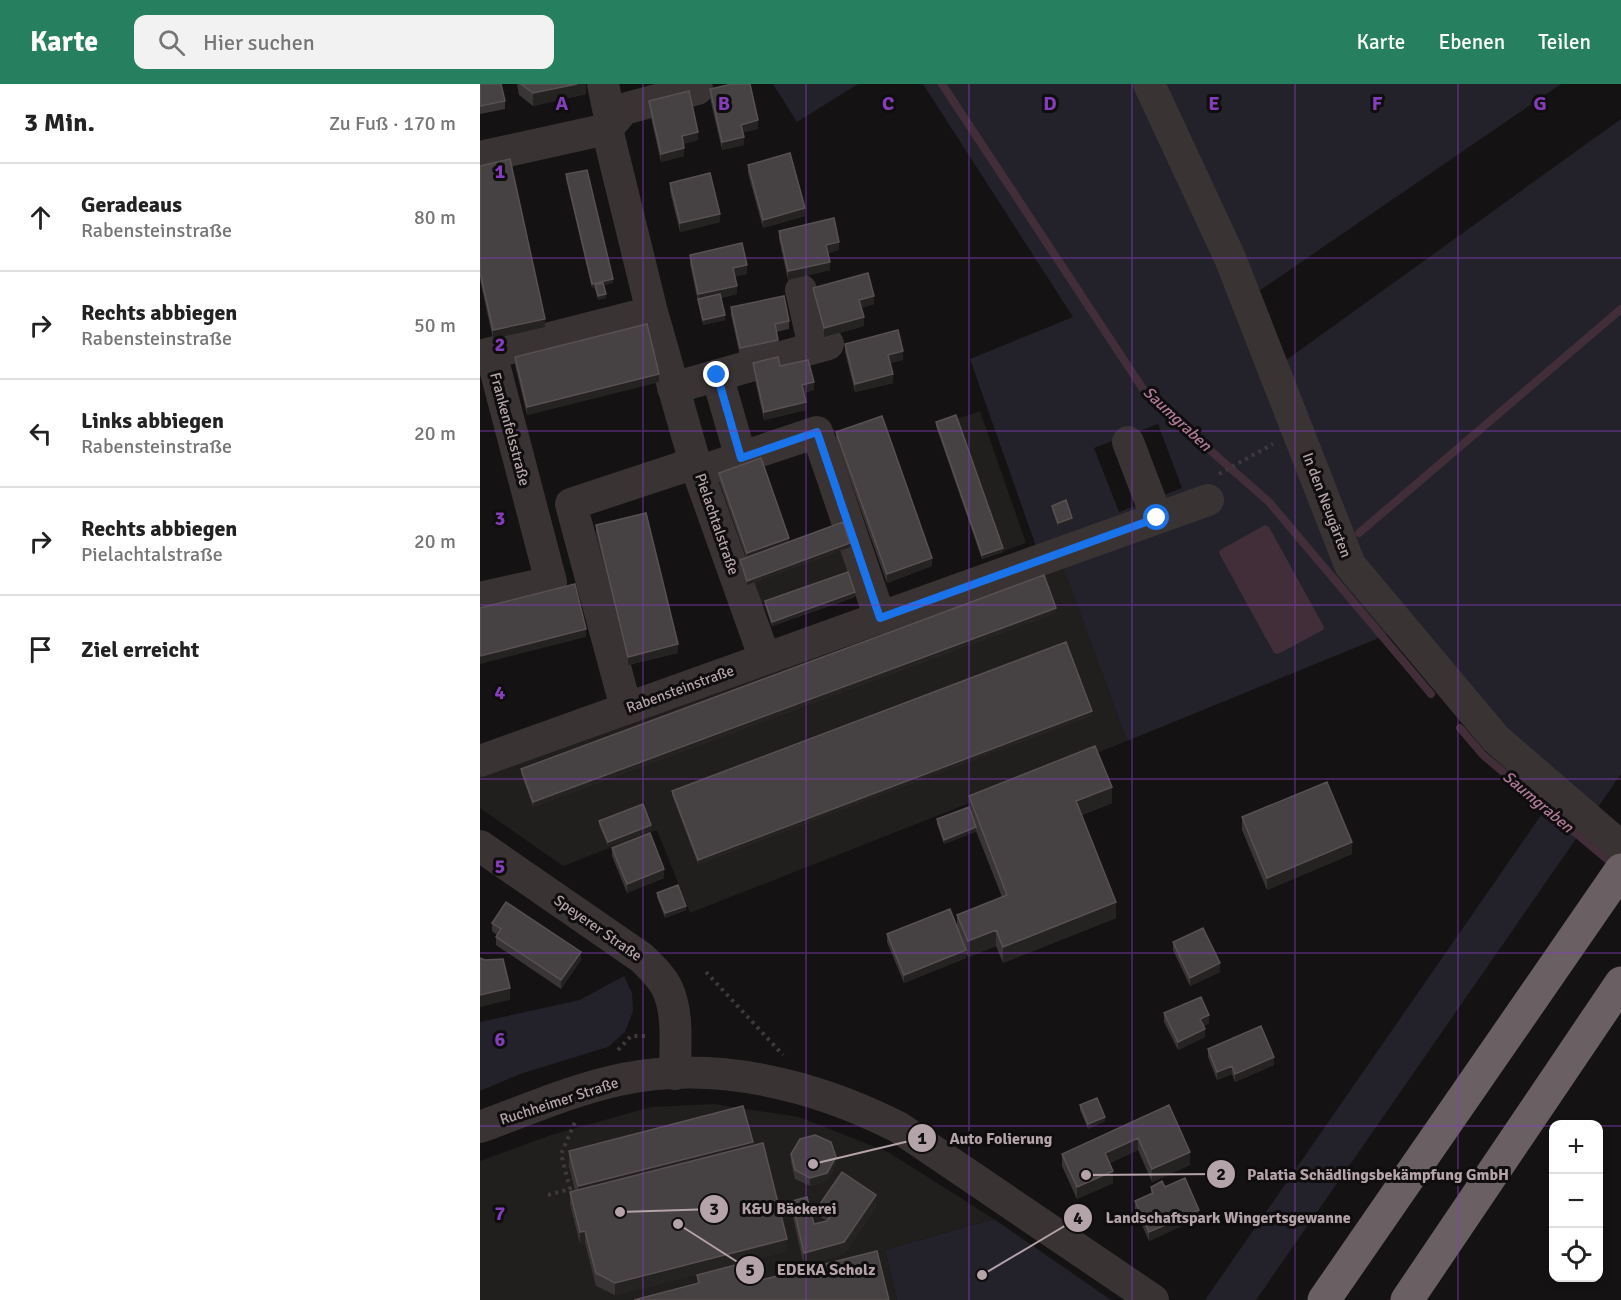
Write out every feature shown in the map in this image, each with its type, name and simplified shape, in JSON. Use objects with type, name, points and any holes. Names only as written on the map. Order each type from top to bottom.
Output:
[{"type":"highway","points":[[1324,1300],[1616,877]]},
{"type":"highway","points":[[1409,1294],[1621,983]]},
{"type":"street","name":"Pielachtalstraße","points":[[603,84],[609,126],[652,312],[673,388],[697,468],[765,659]]},
{"type":"street","name":"In den Neugärten","points":[[1149,84],[1230,258],[1350,565],[1496,739],[1621,847]]},
{"type":"street","points":[[480,157],[609,126],[624,109],[697,89]]},
{"type":"street","points":[[673,388],[821,345],[801,290]]},
{"type":"street","points":[[485,354],[652,312]]},
{"type":"street","name":"Frankenfelsstraße","points":[[485,354],[533,515],[550,582]]},
{"type":"street","points":[[717,375],[741,458]]},
{"type":"street","points":[[533,515],[697,468],[741,458],[817,432],[880,618]]},
{"type":"street","points":[[1128,442],[1157,518]]},
{"type":"street","name":"Rabensteinstraße","points":[[480,761],[1157,518],[1213,488]]},
{"type":"street","points":[[571,504],[626,708]]},
{"type":"street","points":[[480,598],[588,573]]},
{"type":"street","name":"Speyerer Straße","points":[[480,846],[642,958],[656,972],[667,988],[673,1007],[675,1074]]},
{"type":"street","points":[[675,1074],[746,1077],[787,1085],[861,1110],[898,1127],[1153,1300]]},
{"type":"street","name":"Ruchheimer Straße","points":[[480,1128],[552,1100],[591,1088],[624,1079],[675,1074]]},
{"type":"path","points":[[1213,488],[1243,460]]},
{"type":"path","points":[[706,972],[788,1060]]},
{"type":"path","points":[[548,1195],[570,1189],[561,1154],[591,1088]]},
{"type":"shaded area","points":[[773,84],[858,84],[797,122]]},
{"type":"shaded area","points":[[923,84],[1561,84],[1240,304],[1267,374],[1621,119],[1621,774],[1256,1300],[1205,1300],[1553,798],[1396,631],[1127,741],[1063,566],[1045,572],[970,359],[1073,317]],"holes":[[[1158,424],[1182,488],[1119,512],[1094,448]]]},
{"type":"shaded area","points":[[980,411],[1026,543],[982,559],[936,426]]},
{"type":"shaded area","points":[[1265,525],[1269,527],[1324,627],[1323,630],[1278,654],[1274,653],[1219,553],[1220,550]]},
{"type":"shaded area","points":[[843,526],[848,576],[855,597],[772,626],[765,606],[747,585]]},
{"type":"shaded area","points":[[1063,565],[1127,741],[690,913],[657,830],[563,866],[480,808],[480,774]]},
{"type":"shaded area","points":[[624,976],[632,993],[633,1011],[625,1032],[608,1047],[520,1074],[480,1091],[480,1022],[580,1000]]},
{"type":"shaded area","points":[[714,1104],[799,1117],[888,1152],[994,1219],[885,1250],[897,1300],[480,1300],[480,1161],[551,1135],[651,1107]]},
{"type":"shaded area","points":[[994,1219],[1111,1300],[897,1300],[885,1250]]},
{"type":"building","points":[[480,84],[501,84],[505,101],[480,106]]},
{"type":"building","points":[[521,84],[577,84],[533,93]]},
{"type":"building","points":[[728,84],[750,84],[758,120],[741,125],[744,137],[722,142],[710,89]]},
{"type":"building","points":[[689,91],[698,132],[682,136],[684,148],[661,154],[649,101]]},
{"type":"building","points":[[790,153],[805,208],[763,220],[748,165]]},
{"type":"building","points":[[510,159],[545,319],[493,330],[480,272],[480,166]]},
{"type":"building","points":[[587,170],[613,279],[592,284],[566,174]]},
{"type":"building","points":[[710,173],[720,214],[680,223],[670,183]]},
{"type":"building","points":[[834,218],[839,242],[826,245],[830,262],[788,271],[779,231]]},
{"type":"building","points":[[742,243],[747,265],[733,268],[737,286],[698,294],[690,255]]},
{"type":"building","points":[[868,273],[874,296],[859,300],[864,317],[824,328],[813,288]]},
{"type":"building","points":[[603,283],[606,294],[598,296],[595,285]]},
{"type":"building","points":[[720,294],[725,315],[703,320],[698,299]]},
{"type":"building","points":[[784,296],[789,321],[775,324],[778,340],[740,348],[731,307]]},
{"type":"building","points":[[647,324],[659,374],[527,407],[515,357]]},
{"type":"building","points":[[898,330],[903,351],[888,355],[893,374],[855,384],[845,344]]},
{"type":"building","points":[[778,357],[780,366],[808,360],[814,382],[802,385],[806,402],[764,412],[753,363]]},
{"type":"building","points":[[956,415],[1003,548],[982,555],[936,422]]},
{"type":"building","points":[[882,416],[932,558],[887,574],[836,432]]},
{"type":"building","points":[[761,458],[789,538],[747,553],[719,473]]},
{"type":"building","points":[[1066,500],[1072,518],[1058,523],[1052,506]]},
{"type":"building","points":[[646,513],[678,644],[628,657],[596,525]]},
{"type":"building","points":[[843,522],[850,543],[747,581],[740,560]]},
{"type":"building","points":[[848,572],[855,592],[772,622],[765,601]]},
{"type":"building","points":[[1044,575],[1056,608],[533,802],[521,769]]},
{"type":"building","points":[[575,584],[586,629],[480,656],[480,608]]},
{"type":"building","points":[[1066,642],[1092,711],[698,860],[672,791]]},
{"type":"building","points":[[1095,746],[1112,787],[1076,801],[1116,902],[1003,947],[996,930],[968,941],[957,915],[1007,895],[969,796]]},
{"type":"building","points":[[1327,782],[1352,842],[1267,878],[1242,817]]},
{"type":"building","points":[[643,804],[651,825],[608,842],[599,821]]},
{"type":"building","points":[[969,807],[976,827],[944,840],[937,819]]},
{"type":"building","points":[[650,833],[664,869],[627,884],[612,848]]},
{"type":"building","points":[[678,885],[686,906],[665,913],[657,893]]},
{"type":"building","points":[[506,902],[581,952],[561,980],[496,937],[501,929],[492,923]]},
{"type":"building","points":[[950,909],[966,950],[904,975],[887,934]]},
{"type":"building","points":[[1203,928],[1220,963],[1190,978],[1173,942]]},
{"type":"building","points":[[480,958],[503,959],[510,988],[480,995]]},
{"type":"building","points":[[1201,997],[1209,1015],[1200,1019],[1205,1029],[1178,1042],[1164,1013]]},
{"type":"building","points":[[1261,1026],[1274,1057],[1235,1074],[1232,1066],[1217,1072],[1208,1049]]},
{"type":"building","points":[[1097,1098],[1105,1117],[1088,1124],[1080,1105]]},
{"type":"building","points":[[1169,1105],[1190,1152],[1152,1169],[1138,1138],[1105,1153],[1113,1171],[1077,1187],[1062,1154]]},
{"type":"building","points":[[743,1106],[753,1142],[578,1186],[569,1151]]},
{"type":"building","points":[[815,1135],[831,1142],[836,1157],[827,1173],[810,1178],[795,1170],[791,1154],[800,1139]]},
{"type":"building","points":[[763,1143],[787,1239],[615,1283],[596,1273],[585,1231],[580,1232],[570,1192]]},
{"type":"building","points":[[842,1172],[876,1195],[844,1242],[804,1253],[792,1201],[807,1197],[814,1224],[827,1221],[833,1212],[820,1204]]},
{"type":"building","points":[[1185,1178],[1199,1210],[1149,1232],[1135,1201],[1153,1193],[1151,1187],[1162,1181],[1165,1187]]},
{"type":"building","points":[[877,1251],[889,1300],[634,1300],[699,1283],[697,1275],[744,1263],[749,1283]]},
{"type":"waterway","name":"Saumgraben","points":[[942,84],[1147,395],[1269,502],[1431,694]]},
{"type":"waterway","points":[[1359,533],[1621,309]]},
{"type":"waterway","name":"Saumgraben","points":[[1460,728],[1483,755],[1615,866]]},
{"type":"place","name":"Auto Folierung","points":[[813,1164]]},
{"type":"place","name":"Palatia Schädlingsbekämpfung GmbH","points":[[1086,1175]]},
{"type":"place","name":"K&U Bäckerei","points":[[620,1212]]},
{"type":"place","name":"EDEKA Scholz","points":[[678,1224]]},
{"type":"place","name":"Landschaftspark Wingertsgewanne","points":[[982,1275]]},
{"type":"route","points":[[717,375],[741,458],[817,432],[880,618],[1157,518]]}]
